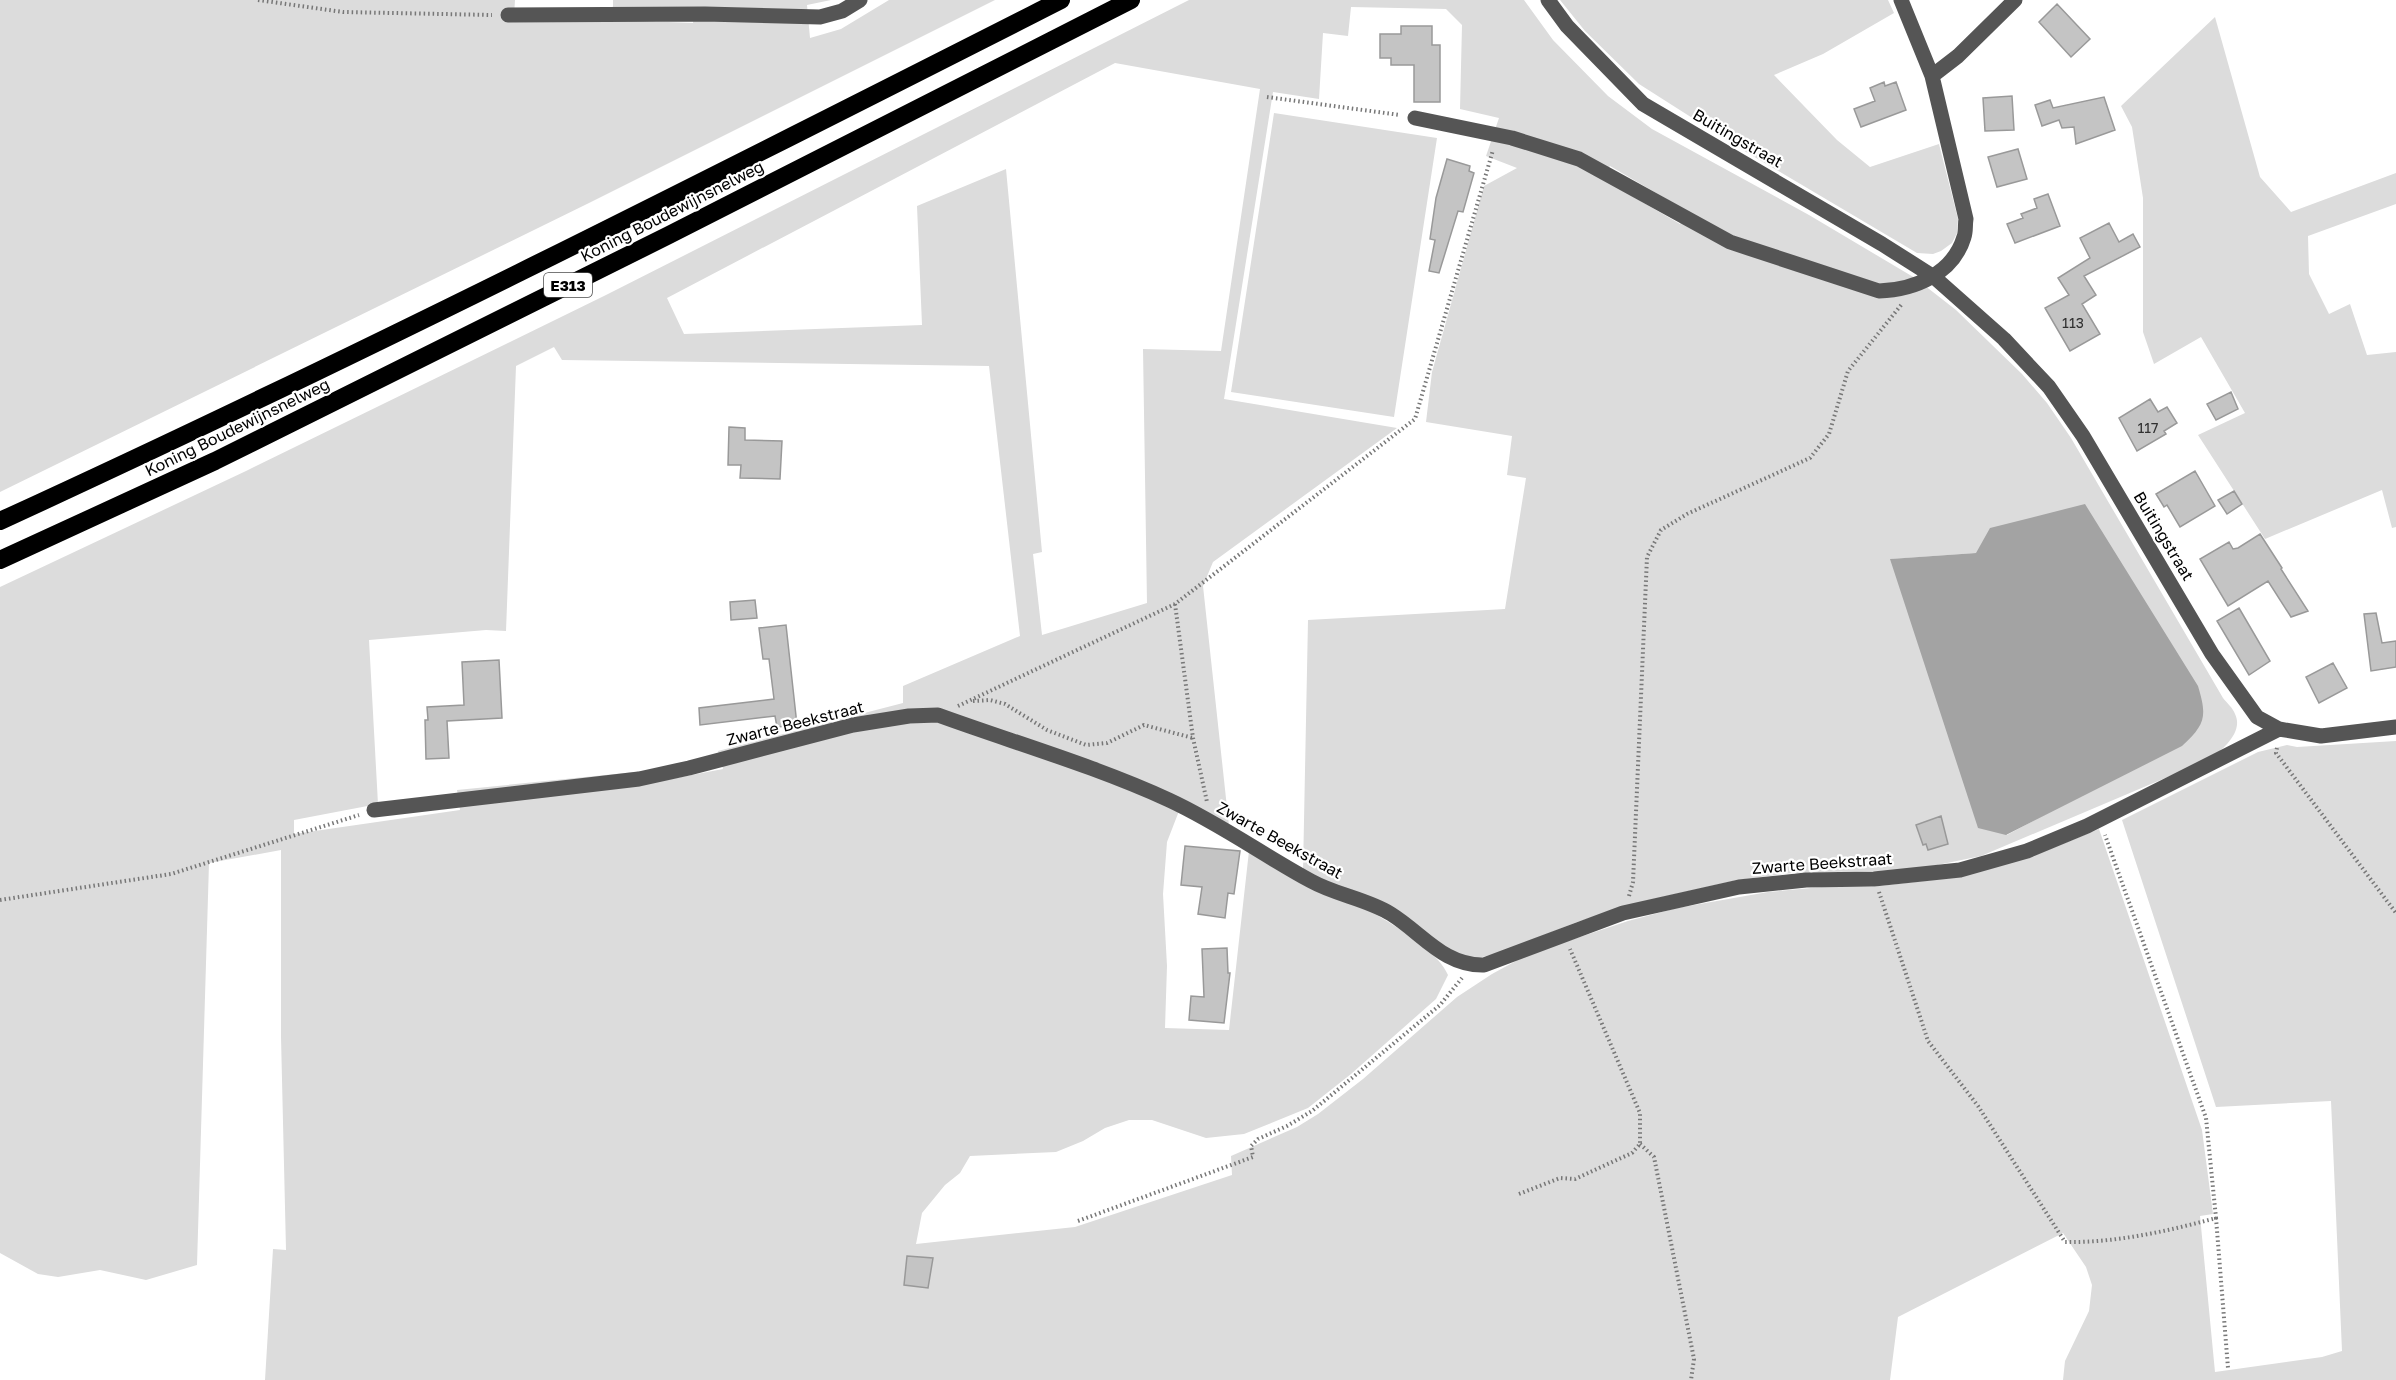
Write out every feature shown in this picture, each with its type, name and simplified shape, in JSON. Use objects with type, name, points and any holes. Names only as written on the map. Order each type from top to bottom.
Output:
[{"type":"highway","name":"Koning Boudewijnsnelweg","points":[[0,521],[207,426],[639,213],[1061,0]]},
{"type":"highway","name":"Koning Boudewijnsnelweg","points":[[0,560],[214,461],[669,235],[1131,0]]},
{"type":"street","points":[[508,15],[705,14],[820,17],[842,11],[860,0]]},
{"type":"street","name":"Buitingstraat","points":[[1548,0],[1567,26],[1643,104],[1882,244],[2004,339],[2049,387],[2083,436],[2212,654],[2257,717],[2279,729],[2321,736],[2396,727]]},
{"type":"street","points":[[1415,118],[1497,134],[1579,159],[1730,242],[1880,291],[1902,290],[1927,280],[1952,260],[1964,237],[1966,219],[1932,76],[1901,0]]},
{"type":"street","points":[[1932,76],[1958,56],[2015,0]]},
{"type":"street","name":"Zwarte Beekstraat","points":[[374,810],[639,779],[853,725],[909,716],[938,715],[1127,783],[1211,821],[1313,882],[1390,914],[1444,955],[1470,965],[1484,965],[1623,914],[1739,887],[1806,880],[1874,879],[1959,870],[2027,851],[2100,820],[2279,729]]},
{"type":"path","points":[[258,0],[343,12],[508,15]]},
{"type":"path","points":[[1266,97],[1415,118]]},
{"type":"path","points":[[938,715],[1175,604],[1415,419],[1497,134]]},
{"type":"path","points":[[1623,914],[1633,882],[1647,557],[1661,530],[1687,514],[1810,458],[1829,434],[1848,371],[1927,280]]},
{"type":"path","points":[[1175,604],[1193,738],[1211,821]]},
{"type":"path","points":[[969,701],[990,700],[1005,704],[1047,730],[1086,745],[1107,743],[1144,725],[1193,738]]},
{"type":"path","points":[[2279,729],[2276,753],[2396,913]]},
{"type":"path","points":[[0,900],[171,874],[374,810]]},
{"type":"path","points":[[2100,820],[2206,1118],[2228,1368]]},
{"type":"path","points":[[1874,879],[1928,1041],[1978,1106],[2065,1242],[2084,1242],[2168,1231],[2216,1218]]},
{"type":"path","points":[[1519,1194],[1560,1178],[1575,1179],[1632,1154],[1640,1144],[1640,1113],[1564,935]]},
{"type":"path","points":[[1078,1221],[1253,1157],[1251,1146],[1258,1139],[1287,1126],[1312,1111],[1440,1005],[1470,965]]},
{"type":"path","points":[[1640,1144],[1654,1157],[1694,1359],[1691,1380]]},
{"type":"shaded area","points":[[0,0],[515,0],[514,16],[693,23],[694,13],[613,9],[613,0],[831,0],[807,5],[810,38],[841,29],[889,0],[995,0],[589,203],[0,492]]},
{"type":"shaded area","points":[[1189,0],[1524,0],[1553,40],[1608,96],[1652,129],[1809,215],[1915,278],[1956,310],[2022,374],[2047,403],[2071,438],[2223,698],[2233,710],[2237,721],[2234,734],[2226,746],[2210,759],[1981,856],[1913,870],[1792,873],[1737,880],[1645,901],[1577,922],[1499,953],[1478,958],[1458,956],[1303,871],[1308,620],[1505,609],[1526,478],[1507,475],[1512,436],[1426,422],[1432,372],[1484,186],[1517,168],[1486,156],[1499,118],[1460,109],[1462,25],[1446,9],[1351,7],[1348,36],[1323,33],[1319,99],[1273,92],[1224,399],[1397,428],[1213,562],[1203,586],[1229,826],[1155,799],[1179,811],[1167,842],[1163,894],[1167,966],[1165,1028],[1229,1030],[1249,851],[1389,922],[1416,940],[1436,958],[1448,975],[1436,999],[1351,1074],[1308,1108],[1244,1134],[1206,1138],[1152,1120],[1129,1120],[1105,1128],[1083,1141],[1056,1152],[970,1156],[960,1173],[945,1185],[922,1213],[916,1244],[1075,1227],[1232,1175],[1231,1156],[1297,1127],[1318,1114],[1363,1079],[1457,997],[1492,974],[1529,954],[1628,921],[1677,908],[1768,892],[1833,886],[1871,887],[1958,877],[2030,857],[2099,829],[2202,1130],[2213,1214],[2200,1216],[2215,1372],[2322,1357],[2342,1351],[2331,1101],[2216,1107],[2122,820],[2258,752],[2287,745],[2297,747],[2396,741],[2396,1380],[2063,1380],[2065,1361],[2089,1311],[2092,1285],[2086,1267],[2063,1233],[1898,1317],[1890,1380],[265,1380],[273,1249],[286,1250],[281,1037],[281,850],[209,863],[197,1265],[146,1280],[100,1270],[58,1277],[38,1274],[0,1253],[0,587],[246,471],[606,295]],"holes":[[[1115,63],[1260,89],[1221,351],[1143,349],[1147,603],[1042,635],[1033,554],[1042,552],[1006,169],[917,206],[922,325],[684,334],[667,298]],[[1610,166],[1687,211],[1680,224],[1601,178]],[[554,347],[562,360],[989,366],[1020,636],[903,686],[903,703],[718,751],[723,769],[655,782],[655,770],[457,790],[460,810],[294,834],[294,820],[378,804],[369,640],[486,630],[506,631],[516,366]],[[1976,553],[2059,807],[2007,835],[1891,559]]]},
{"type":"shaded area","points":[[1560,0],[1888,0],[1894,13],[1823,54],[1774,75],[1837,140],[1870,167],[1939,144],[1958,219],[1957,233],[1952,243],[1933,254],[1917,253],[1741,149],[1639,84],[1585,31]]},
{"type":"shaded area","points":[[2215,17],[2260,177],[2291,212],[2396,173],[2396,204],[2308,236],[2309,274],[2329,314],[2350,304],[2367,355],[2396,352],[2396,527],[2392,528],[2382,490],[2265,539],[2198,435],[2245,413],[2201,337],[2154,364],[2143,332],[2143,198],[2132,127],[2121,106]]},
{"type":"shaded area","points":[[1274,113],[1437,138],[1394,417],[1231,392]]},
{"type":"shaded area","points":[[2085,504],[2198,686],[2203,705],[2202,719],[2196,732],[2182,746],[2006,835],[1978,828],[1890,559],[1976,553],[1990,528]]},
{"type":"building","points":[[2057,4],[2090,39],[2071,57],[2039,22]]},
{"type":"building","points":[[1401,26],[1432,26],[1432,45],[1440,45],[1440,102],[1414,102],[1414,65],[1391,65],[1391,58],[1380,58],[1380,34],[1401,34]]},
{"type":"building","points":[[1884,82],[1885,86],[1896,82],[1906,110],[1861,127],[1854,109],[1875,101],[1870,88]]},
{"type":"building","points":[[2012,96],[2014,130],[1985,131],[1983,98]]},
{"type":"building","points":[[2104,97],[2115,130],[2076,144],[2074,127],[2062,128],[2059,120],[2042,126],[2035,105],[2050,100],[2053,108]]},
{"type":"building","points":[[2018,149],[2027,179],[1997,187],[1988,157]]},
{"type":"building","points":[[1447,159],[1470,166],[1469,171],[1474,173],[1463,212],[1458,211],[1439,273],[1429,271],[1435,240],[1430,239],[1436,198]]},
{"type":"building","points":[[2048,194],[2060,226],[2015,243],[2007,224],[2023,218],[2021,214],[2037,208],[2034,199]]},
{"type":"building","points":[[2109,223],[2119,242],[2133,234],[2140,247],[2084,276],[2096,295],[2082,304],[2100,334],[2070,351],[2045,308],[2069,295],[2058,278],[2090,258],[2080,238]]},
{"type":"building","points":[[2231,392],[2238,409],[2216,420],[2207,404]]},
{"type":"building","points":[[2150,399],[2158,412],[2167,407],[2177,423],[2164,431],[2166,434],[2137,451],[2119,418]]},
{"type":"building","points":[[729,427],[745,428],[745,440],[782,441],[780,479],[740,478],[741,465],[728,465]]},
{"type":"building","points":[[2195,471],[2215,506],[2180,527],[2167,505],[2164,507],[2156,494]]},
{"type":"building","points":[[2234,491],[2242,504],[2227,514],[2218,500]]},
{"type":"building","points":[[2260,534],[2308,611],[2291,617],[2268,581],[2228,606],[2200,559],[2229,542],[2233,549],[2238,548]]},
{"type":"building","points":[[755,600],[757,618],[731,620],[730,602]]},
{"type":"building","points":[[2239,608],[2270,661],[2249,675],[2217,621]]},
{"type":"building","points":[[2376,613],[2382,643],[2396,641],[2396,667],[2371,671],[2364,614]]},
{"type":"building","points":[[786,625],[797,725],[777,727],[775,716],[700,725],[699,708],[774,699],[769,659],[763,659],[759,628]]},
{"type":"building","points":[[499,660],[502,718],[447,721],[449,758],[426,759],[427,707],[464,705],[462,662]]},
{"type":"building","points":[[2333,663],[2347,688],[2319,703],[2306,677]]},
{"type":"building","points":[[1941,816],[1948,844],[1928,850],[1926,844],[1923,845],[1916,825]]},
{"type":"building","points":[[1185,846],[1240,851],[1234,894],[1228,893],[1225,918],[1198,914],[1202,887],[1181,885]]},
{"type":"building","points":[[1227,948],[1228,973],[1230,973],[1224,1023],[1189,1020],[1191,996],[1204,997],[1202,949]]},
{"type":"building","points":[[907,1256],[933,1258],[928,1288],[904,1285]]}]
